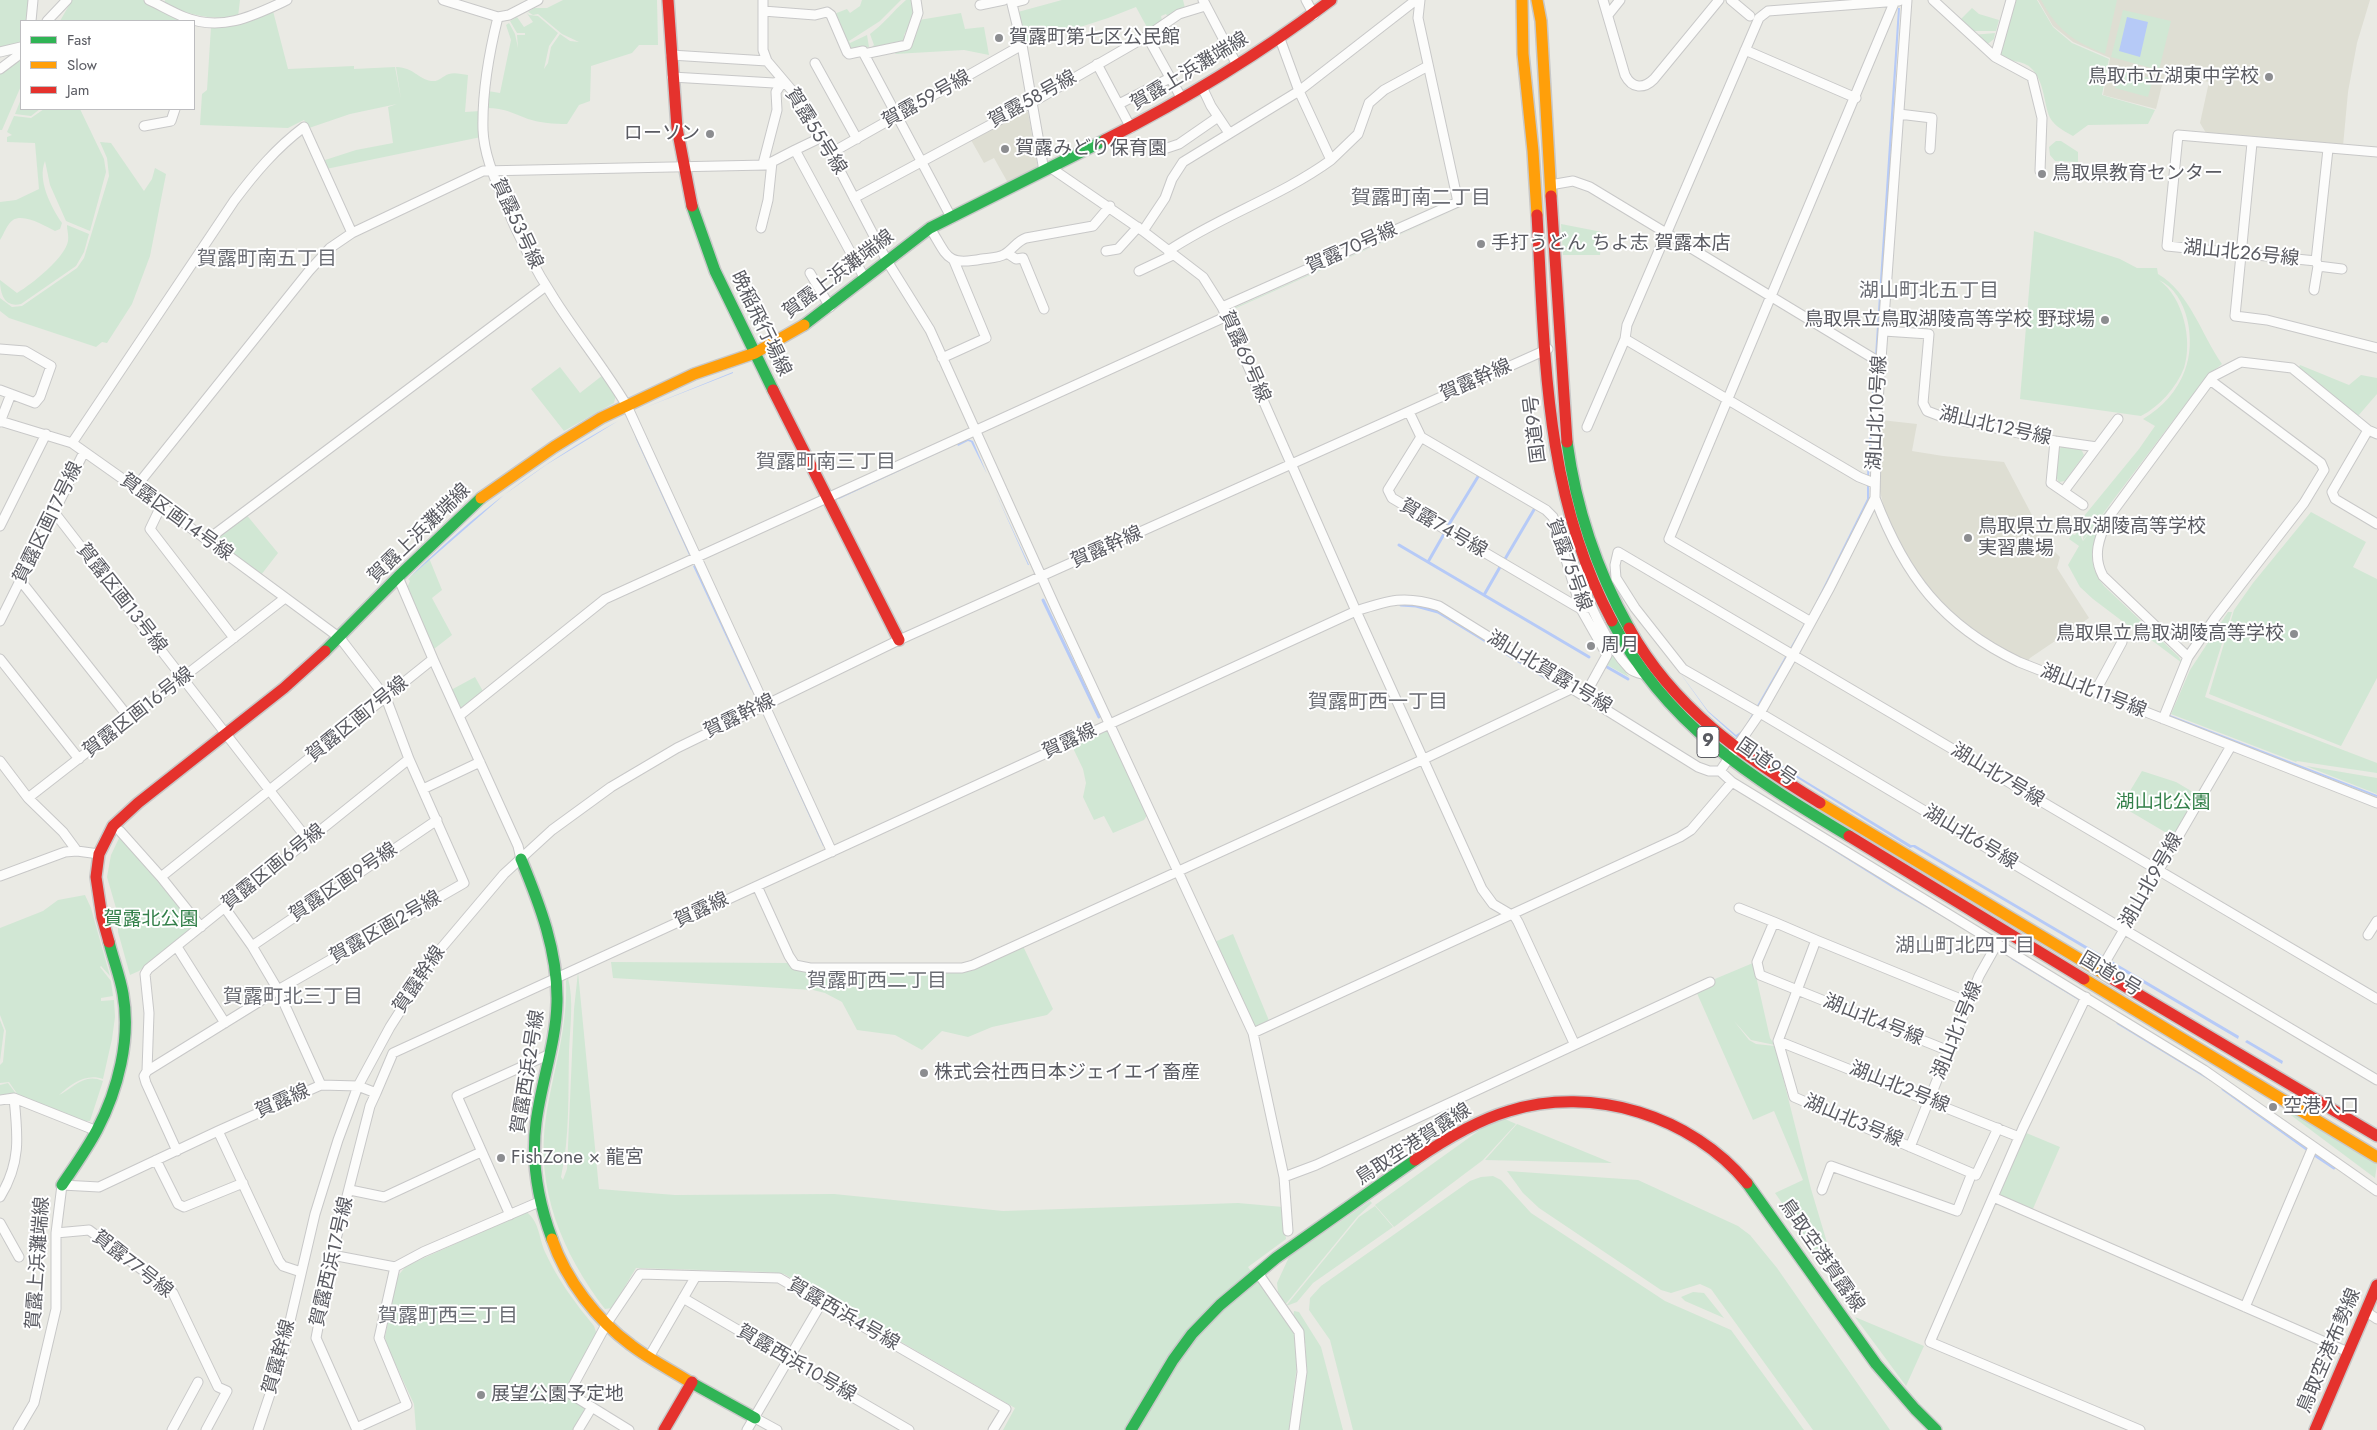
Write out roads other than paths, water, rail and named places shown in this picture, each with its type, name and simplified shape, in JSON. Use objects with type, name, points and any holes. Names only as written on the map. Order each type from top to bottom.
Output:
[{"type":"main road","name":"晩稲飛行場線","points":[[668,0],[672,77],[683,166],[703,240],[726,296],[826,500],[899,640]]},
{"type":"main road","name":"賀露上浜灘端線","points":[[62,1185],[97,1131],[113,1094],[122,1054],[125,1031],[121,980],[102,917],[96,877],[100,854],[113,826],[144,797],[284,688],[340,638],[398,577],[475,502],[554,446],[602,418],[694,374],[754,353],[808,323],[930,228],[1131,128],[1280,39],[1314,15],[1331,0]]},
{"type":"main road","name":"9","points":[[1512,0],[1521,26]]},
{"type":"main road","name":"国道9号","points":[[1522,0],[1521,26],[1533,142],[1545,350],[1558,470],[1568,513],[1581,553],[1612,621],[1648,676],[1683,718],[1730,759],[1805,811],[2377,1157]]},
{"type":"main road","name":"国道9号","points":[[1537,0],[1541,21],[1566,431],[1573,476],[1584,527],[1605,582],[1632,632],[1661,674],[1702,720],[1737,749],[1812,799],[2226,1048],[2377,1136]]},
{"type":"main road","name":"9","points":[[1541,21],[1543,0]]},
{"type":"main road","name":"賀露西浜2号線","points":[[521,859],[542,910],[558,977],[555,1027],[536,1123],[535,1158],[539,1202],[563,1266],[586,1300],[628,1343],[755,1418]]},
{"type":"main road","name":"鳥取空港賀露線","points":[[1131,1430],[1170,1364],[1194,1332],[1222,1303],[1258,1273],[1434,1148],[1465,1129],[1489,1118],[1528,1106],[1574,1101],[1636,1110],[1665,1121],[1696,1138],[1738,1172],[1769,1212],[1878,1367],[1904,1398],[1936,1430]]},
{"type":"main road","name":"鳥取空港布勢線","points":[[2315,1430],[2377,1286]]},
{"type":"main road","points":[[664,1430],[692,1382]]},
{"type":"street","points":[[31,20],[33,0]]},
{"type":"street","points":[[48,20],[67,0]]},
{"type":"street","points":[[149,0],[183,19]]},
{"type":"street","points":[[195,21],[228,24],[246,19],[287,0]]},
{"type":"street","points":[[443,0],[498,17],[509,15],[538,0]]},
{"type":"street","name":"賀露55号線","points":[[763,0],[763,50],[767,61],[795,94],[822,137],[887,261],[923,317],[1178,870],[1228,984],[1253,1033],[1284,1177],[1288,1231]]},
{"type":"street","points":[[864,54],[906,45],[918,13],[916,0]]},
{"type":"street","points":[[980,5],[1024,0]]},
{"type":"street","points":[[1306,0],[1314,15]]},
{"type":"street","points":[[1106,251],[1118,249],[1141,229],[1165,198],[1172,180],[1183,162],[1299,91],[1418,0]]},
{"type":"street","name":"賀露70号線","points":[[1224,312],[1458,202],[1418,18],[1418,0]]},
{"type":"street","points":[[1603,0],[1627,79],[1636,86],[1643,87],[1654,80],[1719,0]]},
{"type":"street","points":[[1608,15],[1620,0]]},
{"type":"street","points":[[1731,0],[1750,16]]},
{"type":"street","name":"湖山北10号線","points":[[1730,759],[1760,713],[1793,655],[1875,498],[1874,483],[1881,363],[1907,0]]},
{"type":"street","points":[[1933,0],[1995,57],[2032,77],[2042,118],[2040,171]]},
{"type":"street","points":[[1995,57],[2011,0]]},
{"type":"street","points":[[1009,1],[1022,46],[1031,103],[1047,169]]},
{"type":"street","points":[[1587,427],[1625,339],[1628,325],[1759,18],[1768,11],[1898,1],[1669,539],[1811,622]]},
{"type":"street","points":[[1204,3],[1237,65]]},
{"type":"street","name":"賀露58号線","points":[[854,198],[1031,103],[1147,36],[1179,14],[1204,3]]},
{"type":"street","points":[[763,11],[815,15],[827,12],[832,15],[847,52],[849,54],[863,51],[951,217]]},
{"type":"street","name":"賀露53号線","points":[[498,17],[485,91],[483,130],[486,153],[514,227],[546,286],[628,406],[832,852]]},
{"type":"street","points":[[1147,36],[1182,99]]},
{"type":"street","points":[[1280,39],[1299,91],[1331,160]]},
{"type":"street","name":"賀露59号線","points":[[831,153],[1022,46]]},
{"type":"street","points":[[0,52],[20,48]]},
{"type":"street","points":[[0,69],[16,57],[20,50]]},
{"type":"street","points":[[1745,50],[1856,98]]},
{"type":"street","points":[[671,55],[767,61]]},
{"type":"street","points":[[815,63],[857,140]]},
{"type":"street","points":[[1097,64],[1131,128]]},
{"type":"street","points":[[1139,271],[1171,253],[1199,230],[1307,177],[1331,160],[1358,134],[1370,103],[1384,90],[1428,66]]},
{"type":"street","points":[[672,77],[774,83],[783,81]]},
{"type":"street","points":[[1119,104],[1170,78]]},
{"type":"street","points":[[761,228],[768,200],[767,163],[777,110],[776,92],[783,81]]},
{"type":"street","points":[[1202,87],[1229,133]]},
{"type":"street","points":[[144,126],[171,120],[175,110]]},
{"type":"street","points":[[1899,114],[1932,118],[1930,149]]},
{"type":"street","points":[[1167,148],[1179,144],[1218,117]]},
{"type":"street","points":[[72,443],[256,170],[286,140],[304,127],[352,233]]},
{"type":"street","name":"湖山北26号線","points":[[2328,149],[2317,264],[2242,253],[2167,246],[2178,135],[2252,143],[2377,152]]},
{"type":"street","points":[[135,488],[309,271],[330,248],[352,233],[483,171],[767,163],[822,137]]},
{"type":"street","points":[[2252,143],[2235,316],[2267,320],[2377,348]]},
{"type":"street","points":[[795,150],[865,279]]},
{"type":"street","name":"賀露69号線","points":[[1047,169],[1110,206],[1203,277],[1224,312],[1356,611],[1482,889],[1493,904],[1508,915],[1515,917],[1518,922],[1574,1043]]},
{"type":"street","points":[[1550,185],[1573,181],[1582,184],[1881,363]]},
{"type":"street","points":[[954,262],[1004,256],[1026,238],[1093,226],[1110,206]]},
{"type":"street","points":[[930,228],[947,255],[954,262],[986,338],[942,358]]},
{"type":"street","points":[[1007,253],[1016,259],[1023,258],[1044,309]]},
{"type":"street","points":[[2314,290],[2317,264],[2342,269]]},
{"type":"street","points":[[810,272],[830,307]]},
{"type":"street","points":[[207,540],[546,286]]},
{"type":"street","points":[[459,716],[595,606],[826,500],[1224,312]]},
{"type":"street","name":"湖山北12号線","points":[[1884,331],[1930,334],[1923,404],[1927,410],[1940,416],[2056,441],[2097,447]]},
{"type":"street","points":[[1625,339],[1728,398],[1859,477],[1874,483]]},
{"type":"street","name":"賀露幹線","points":[[258,1430],[280,1364],[315,1214],[338,1140],[358,1086],[390,1027],[438,952],[497,881],[552,830],[610,787],[677,748],[899,640],[1560,343]]},
{"type":"street","points":[[0,349],[25,351],[51,366],[40,397],[35,403],[0,390]]},
{"type":"street","points":[[2188,657],[2102,576],[2098,569],[2096,552],[2099,537],[2108,518],[2210,380],[2242,362],[2292,368],[2368,430],[2377,434]]},
{"type":"street","points":[[2163,719],[2188,657],[2215,618],[2304,503],[2324,470],[2321,463],[2210,380]]},
{"type":"street","points":[[0,421],[11,394]]},
{"type":"street","points":[[1409,412],[1421,437]]},
{"type":"street","points":[[2064,491],[2118,419]]},
{"type":"street","name":"賀露区画14号線","points":[[0,421],[72,443],[340,638]]},
{"type":"street","points":[[2368,430],[2332,492],[2335,499],[2377,524]]},
{"type":"street","points":[[0,526],[46,434]]},
{"type":"street","name":"賀露74号線","points":[[1421,437],[1388,490],[1392,498],[1586,608]]},
{"type":"street","name":"賀露75号線","points":[[1421,437],[1546,510],[1553,517],[1586,608],[1607,655],[1584,695]]},
{"type":"street","points":[[2056,441],[2051,483],[2083,505]]},
{"type":"street","name":"賀露区画17号線","points":[[0,621],[84,452]]},
{"type":"street","name":"湖山北11号線","points":[[1875,498],[1886,528],[1910,572],[1925,591],[1957,624],[2006,656],[2377,803]]},
{"type":"street","points":[[161,506],[150,529],[234,638]]},
{"type":"street","name":"賀露区画13号線","points":[[54,512],[226,733],[268,791],[308,840]]},
{"type":"street","name":"湖山北7号線","points":[[1618,552],[2377,999]]},
{"type":"street","name":"湖山北6号線","points":[[1618,552],[1615,565],[1616,578],[1635,608],[1683,669],[2377,1080]]},
{"type":"street","points":[[1581,553],[1586,608],[1630,669],[1648,676]]},
{"type":"street","points":[[398,577],[518,846],[521,859]]},
{"type":"street","points":[[20,580],[130,719]]},
{"type":"street","name":"賀露区画16号線","points":[[28,798],[286,598]]},
{"type":"street","name":"湖山北賀露1号線","points":[[1356,611],[1387,600],[1404,598],[1439,606],[1698,767],[1709,771],[1720,771]]},
{"type":"street","name":"賀露線","points":[[62,1185],[99,1188],[218,1131],[321,1085],[358,1086],[376,1093],[394,1053],[1356,611]]},
{"type":"street","name":"賀露区画2号線","points":[[147,1071],[278,990],[464,883],[410,759],[386,698],[340,638]]},
{"type":"street","points":[[1601,644],[1610,640]]},
{"type":"street","points":[[2095,692],[2122,642]]},
{"type":"street","name":"賀露区画7号線","points":[[161,877],[434,659]]},
{"type":"street","points":[[0,660],[79,759]]},
{"type":"street","points":[[757,886],[789,956],[795,965],[810,968],[962,968],[973,965],[1424,759],[1573,688]]},
{"type":"street","name":"湖山北9号線","points":[[2104,964],[2231,746]]},
{"type":"street","name":"賀露区画6号線","points":[[147,1071],[148,1012],[145,974],[148,970],[410,759]]},
{"type":"street","points":[[1730,759],[1720,771],[1732,782],[2204,1070],[2377,1191]]},
{"type":"street","points":[[0,761],[28,798],[63,832],[77,851]]},
{"type":"street","points":[[423,789],[480,762]]},
{"type":"street","points":[[1253,1033],[1680,837],[1691,830],[1732,782]]},
{"type":"street","name":"賀露区画9号線","points":[[252,946],[436,820]]},
{"type":"street","points":[[120,831],[202,927]]},
{"type":"street","points":[[0,876],[65,852],[77,851],[100,854]]},
{"type":"street","points":[[225,908],[252,946],[278,990],[321,1085]]},
{"type":"street","points":[[1739,908],[1968,1002]]},
{"type":"street","name":"湖山北4号線","points":[[1774,922],[1757,962],[1760,975],[1949,1051]]},
{"type":"street","points":[[2368,935],[2376,925]]},
{"type":"street","points":[[1778,1041],[1816,940]]},
{"type":"street","name":"湖山北1号線","points":[[1910,1146],[1979,976],[1997,944]]},
{"type":"street","points":[[177,947],[225,1023]]},
{"type":"street","points":[[1284,1177],[1710,982]]},
{"type":"street","points":[[2086,997],[2019,1138],[1930,1342],[2140,1430]]},
{"type":"street","name":"湖山北2号線","points":[[1778,1041],[1930,1100],[2019,1138]]},
{"type":"street","name":"湖山北3号線","points":[[1778,1041],[1794,1097],[1972,1173]]},
{"type":"street","points":[[510,1215],[457,1096],[550,1054]]},
{"type":"street","points":[[147,1071],[144,1076],[146,1083],[177,1151]]},
{"type":"street","name":"賀露西浜17号線","points":[[376,1093],[370,1106],[332,1255],[316,1338],[356,1428],[407,1405],[379,1338],[395,1267]]},
{"type":"street","points":[[0,1100],[14,1098],[51,1115],[97,1131]]},
{"type":"street","points":[[0,1197],[16,1163],[18,1138],[14,1098]]},
{"type":"street","points":[[1822,1190],[1831,1166],[1956,1211],[1972,1173],[1976,1175],[1998,1128]]},
{"type":"street","points":[[218,1131],[279,1261],[282,1266],[300,1272]]},
{"type":"street","points":[[2245,1307],[2313,1147]]},
{"type":"street","points":[[350,1190],[384,1197],[481,1152]]},
{"type":"street","points":[[156,1160],[178,1204],[184,1207],[243,1183]]},
{"type":"street","name":"賀露上浜灘端線","points":[[21,1429],[34,1403],[56,1309],[56,1232],[62,1185]]},
{"type":"street","points":[[1993,1197],[2348,1352]]},
{"type":"street","points":[[332,1255],[395,1267],[423,1252],[539,1202]]},
{"type":"street","points":[[0,1223],[19,1258]]},
{"type":"street","name":"賀露77号線","points":[[56,1232],[89,1230],[173,1293],[218,1387],[227,1391],[206,1430]]},
{"type":"street","points":[[1258,1273],[1299,1332],[1302,1372],[1294,1430]]},
{"type":"street","name":"賀露西浜4号線","points":[[607,1323],[640,1274],[779,1278],[1006,1409],[993,1430]]},
{"type":"street","points":[[649,1357],[696,1276]]},
{"type":"street","name":"賀露西浜10号線","points":[[683,1298],[910,1430]]},
{"type":"street","points":[[747,1430],[822,1302]]},
{"type":"street","points":[[2365,1311],[2377,1319]]},
{"type":"street","points":[[607,1323],[569,1393],[629,1430]]},
{"type":"street","points":[[172,1430],[198,1382]]},
{"type":"street","points":[[578,1430],[592,1407]]},
{"type":"street","points":[[755,1418],[776,1430]]},
{"type":"water","points":[[1898,8],[1900,8],[1878,356],[1875,356]]},
{"type":"water","points":[[2127,17],[2148,22],[2140,57],[2119,51]]},
{"type":"water","points":[[1874,364],[1876,364],[1869,476],[1867,476]]},
{"type":"water","points":[[733,372],[733,373],[644,408]]},
{"type":"water","points":[[618,421],[547,465],[562,454]]},
{"type":"water","points":[[631,423],[690,554],[689,555],[636,439]]},
{"type":"water","points":[[968,439],[973,441],[987,474],[971,442],[968,441],[958,446],[957,444]]},
{"type":"water","points":[[948,446],[949,448],[839,499],[839,497]]},
{"type":"water","points":[[545,466],[507,493],[535,472]]},
{"type":"water","points":[[1867,486],[1869,486],[1869,499],[1811,617],[1809,616],[1867,499]]},
{"type":"water","points":[[994,489],[1029,565],[1028,565]]},
{"type":"water","points":[[502,497],[410,577],[458,532]]},
{"type":"water","points":[[695,565],[752,689],[751,690],[693,566]]},
{"type":"water","points":[[1805,622],[1807,623],[1744,732],[1737,738],[1708,712],[1675,666],[1708,711],[1736,735],[1743,730]]},
{"type":"water","points":[[2170,715],[2377,795],[2377,797],[2168,716]]},
{"type":"water","points":[[770,727],[824,846],[769,728]]},
{"type":"water","points":[[1750,744],[1801,778],[1911,845],[1915,845],[2239,1036],[2238,1039],[1913,847],[1910,848],[1765,758],[1749,746]]},
{"type":"water","points":[[1764,807],[1969,932],[1893,888]]},
{"type":"water","points":[[2011,959],[2081,999],[2080,1001]]},
{"type":"water","points":[[2247,1040],[2283,1061],[2282,1064],[2245,1042]]},
{"type":"waterway","points":[[1448,526],[1479,475]]},
{"type":"waterway","points":[[1505,559],[1535,508]]},
{"type":"waterway","points":[[1428,562],[1444,534]]},
{"type":"waterway","points":[[1399,545],[1589,657]]},
{"type":"waterway","points":[[1484,595],[1500,567]]},
{"type":"waterway","points":[[1043,600],[1099,717]]},
{"type":"waterway","points":[[1401,605],[1416,606],[1438,612],[1561,687]]},
{"type":"waterway","points":[[1607,667],[1628,679]]},
{"type":"waterway","points":[[2118,1023],[2210,1079]]},
{"type":"waterway","points":[[2223,1089],[2308,1150]]},
{"type":"waterway","points":[[2316,1156],[2334,1168]]},
{"type":"place","name":"賀露町第七区公民館","points":[[999,38]]},
{"type":"place","name":"鳥取市立湖東中学校","points":[[2269,77]]},
{"type":"place","name":"ローソン","points":[[710,134]]},
{"type":"place","name":"賀露みどり保育園","points":[[1005,149]]},
{"type":"place","name":"鳥取県教育センター","points":[[2042,174]]},
{"type":"place","name":"手打うどん ちよ志 賀露本店","points":[[1481,244]]},
{"type":"place","name":"鳥取県立鳥取湖陵高等学校 野球場","points":[[2105,320]]},
{"type":"place","name":"鳥取県立鳥取湖陵高等学校 実習農場","points":[[1968,538]]},
{"type":"place","name":"鳥取県立鳥取湖陵高等学校","points":[[2294,634]]},
{"type":"place","name":"周月","points":[[1591,646]]},
{"type":"place","name":"株式会社西日本ジェイエイ畜産","points":[[924,1073]]},
{"type":"place","name":"空港入口","points":[[2273,1107]]},
{"type":"place","name":"FishZone × 龍宮","points":[[501,1158]]},
{"type":"place","name":"展望公園予定地","points":[[481,1395]]},
{"type":"district","name":"賀露町南二丁目","points":[[1421,199]]},
{"type":"district","name":"賀露町南五丁目","points":[[267,260]]},
{"type":"district","name":"湖山町北五丁目","points":[[1929,292]]},
{"type":"district","name":"賀露町南三丁目","points":[[826,463]]},
{"type":"district","name":"賀露町西一丁目","points":[[1378,703]]},
{"type":"district","name":"湖山町北四丁目","points":[[1965,947]]},
{"type":"district","name":"賀露町西二丁目","points":[[877,982]]},
{"type":"district","name":"賀露町北三丁目","points":[[293,998]]},
{"type":"district","name":"賀露町西三丁目","points":[[448,1317]]},
{"type":"park label","name":"湖山北公園","points":[[2163,803]]},
{"type":"park label","name":"賀露北公園","points":[[151,920]]}]
